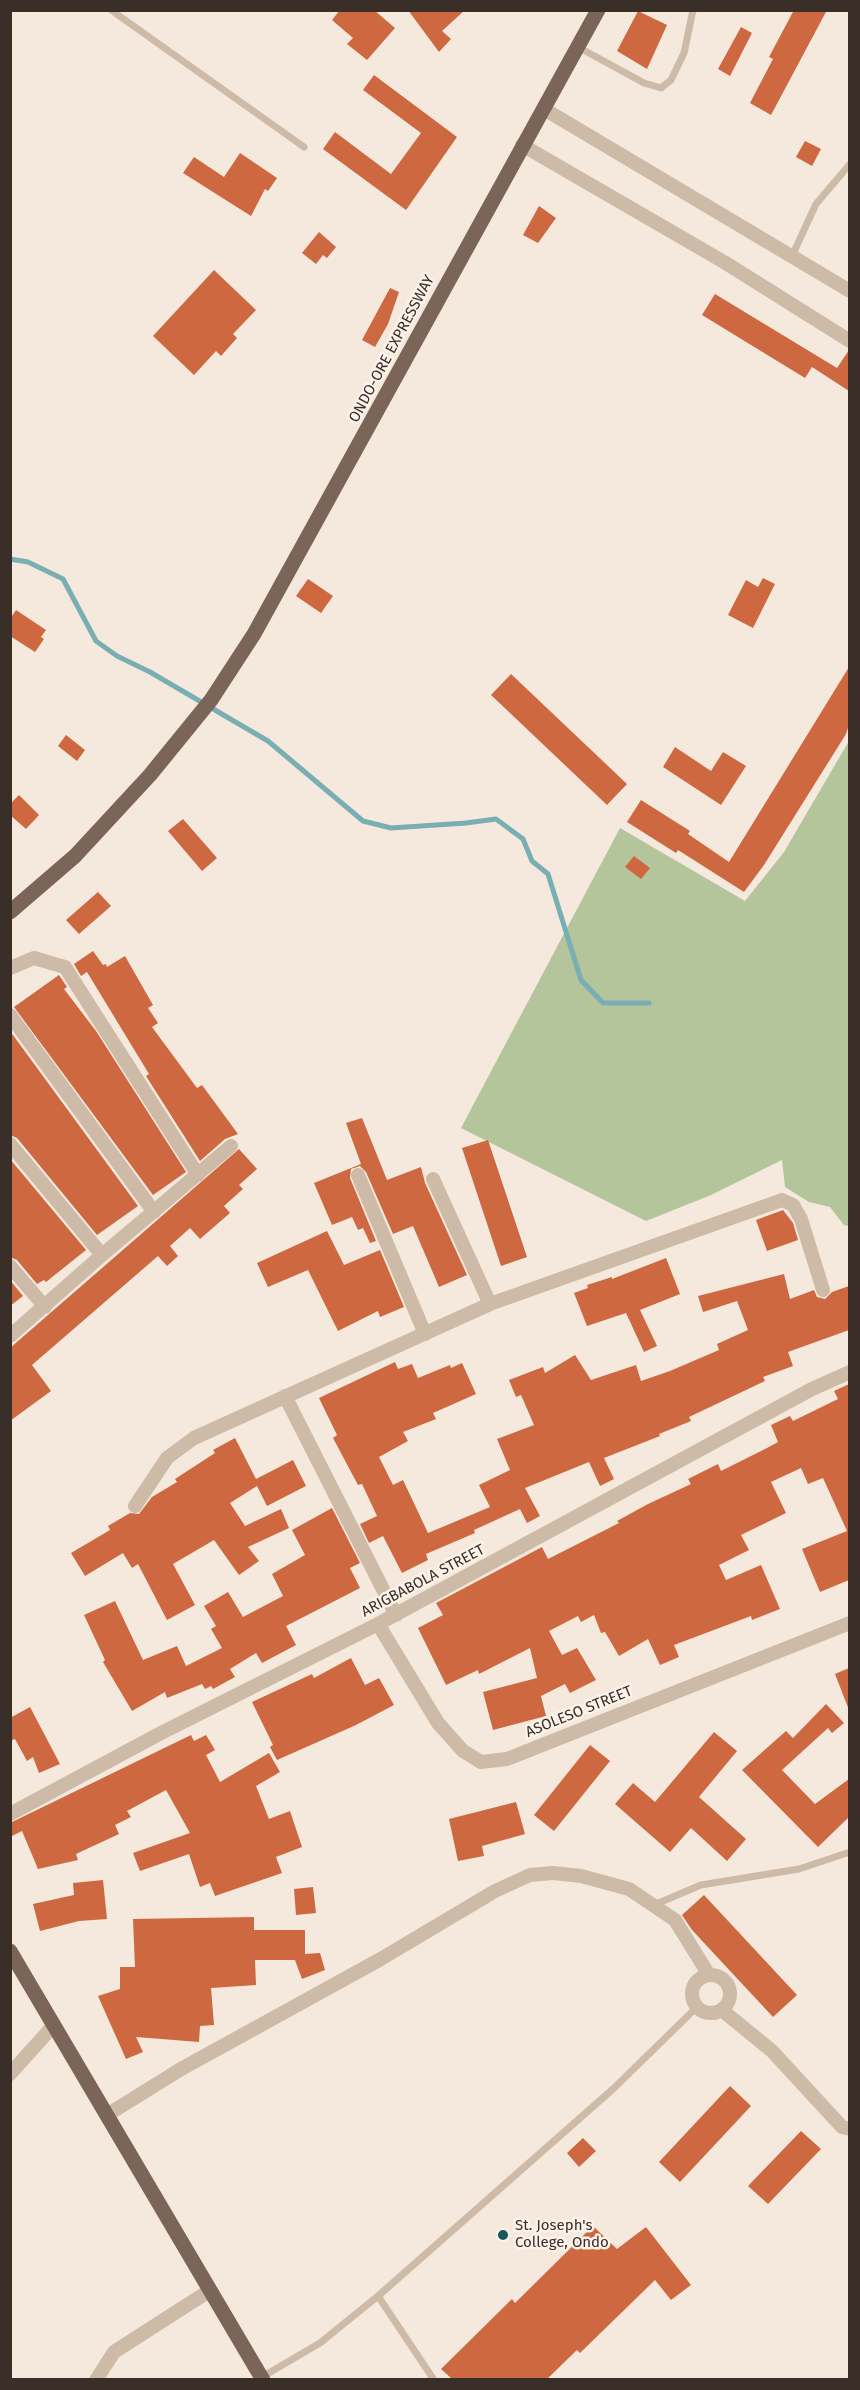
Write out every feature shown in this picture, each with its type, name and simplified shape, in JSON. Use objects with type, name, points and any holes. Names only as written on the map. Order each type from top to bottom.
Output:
[{"type":"main road","name":"ONDO-ORE EXPRESSWAY","points":[[10,912],[75,856],[150,775],[211,700],[260,623],[598,10]]},
{"type":"main road","points":[[10,1951],[261,2379]]},
{"type":"street","points":[[544,109],[849,291]]},
{"type":"street","points":[[522,145],[724,262],[849,341]]},
{"type":"street","points":[[10,968],[34,957],[65,967],[198,1175]]},
{"type":"street","points":[[10,1015],[154,1212]]},
{"type":"street","points":[[10,1144],[102,1255]]},
{"type":"street","points":[[10,1336],[231,1146]]},
{"type":"street","points":[[358,1175],[424,1334]]},
{"type":"street","points":[[433,1179],[490,1304]]},
{"type":"street","points":[[135,1506],[167,1458],[194,1438],[490,1304],[782,1200],[793,1205],[801,1219],[823,1290]]},
{"type":"street","points":[[10,1266],[45,1307]]},
{"type":"street","name":"ARIGBABOLA STREET","points":[[10,1814],[162,1732],[396,1615],[812,1389],[849,1372]]},
{"type":"street","points":[[285,1396],[396,1615]]},
{"type":"street","name":"ASOLESO STREET","points":[[378,1624],[438,1723],[463,1751],[482,1762],[507,1759],[849,1623]]},
{"type":"street","points":[[107,2115],[181,2069],[530,1875],[553,1873],[581,1876],[629,1889],[656,1904],[675,1920],[709,1975],[725,1981],[730,1997],[723,2011]]},
{"type":"street","points":[[709,1975],[695,1983],[692,1991],[697,2007],[704,2012],[723,2011],[772,2051],[842,2127],[849,2129]]},
{"type":"street","points":[[10,2074],[54,2025]]},
{"type":"street","points":[[96,2379],[114,2352],[209,2291]]},
{"type":"lane","points":[[111,10],[304,147]]},
{"type":"lane","points":[[578,47],[644,83],[661,88],[671,80],[684,53],[693,10]]},
{"type":"lane","points":[[792,256],[816,204],[849,164]]},
{"type":"lane","points":[[656,1904],[701,1885],[799,1869],[849,1852]]},
{"type":"lane","points":[[261,2379],[320,2343],[378,2296],[613,2089],[697,2007]]},
{"type":"lane","points":[[378,2296],[434,2379]]},
{"type":"green space","points":[[849,741],[849,1226],[844,1225],[830,1207],[809,1202],[785,1187],[782,1160],[711,1195],[646,1221],[461,1128],[620,828],[745,901],[784,852]]},
{"type":"building","points":[[340,10],[374,10],[395,28],[367,60],[347,44],[353,38],[332,20]]},
{"type":"building","points":[[408,10],[465,10],[442,31],[451,39],[439,52]]},
{"type":"building","points":[[794,10],[827,10],[771,115],[750,103],[773,59],[769,57]]},
{"type":"building","points":[[638,11],[667,25],[647,69],[617,51]]},
{"type":"building","points":[[741,27],[752,33],[730,76],[718,69]]},
{"type":"building","points":[[374,75],[457,137],[406,210],[323,149],[335,132],[391,174],[421,133],[363,90]]},
{"type":"building","points":[[805,141],[821,149],[812,166],[796,157]]},
{"type":"building","points":[[240,153],[277,178],[268,191],[265,189],[251,216],[183,173],[194,157],[224,177]]},
{"type":"building","points":[[539,206],[556,218],[538,243],[523,235]]},
{"type":"building","points":[[319,232],[336,247],[327,258],[323,255],[316,264],[302,253]]},
{"type":"building","points":[[214,270],[256,310],[233,334],[237,338],[221,356],[216,351],[194,375],[153,336]]},
{"type":"building","points":[[390,288],[399,292],[388,324],[375,347],[362,340]]},
{"type":"building","points":[[715,294],[837,368],[849,350],[849,391],[812,367],[805,378],[702,315]]},
{"type":"building","points":[[763,578],[775,584],[753,628],[728,615],[746,580],[758,587]]},
{"type":"building","points":[[308,579],[333,596],[321,613],[296,596]]},
{"type":"building","points":[[16,610],[46,630],[41,637],[44,639],[35,652],[10,636],[10,619]]},
{"type":"building","points":[[849,667],[849,725],[846,734],[764,865],[744,892],[678,850],[676,853],[627,822],[641,800],[690,831],[688,834],[729,862]]},
{"type":"building","points":[[511,674],[627,784],[607,805],[491,695]]},
{"type":"building","points":[[66,735],[85,750],[77,761],[58,746]]},
{"type":"building","points":[[675,747],[711,771],[723,752],[746,766],[721,805],[663,767]]},
{"type":"building","points":[[19,795],[39,815],[26,829],[10,815],[10,804]]},
{"type":"building","points":[[183,819],[217,858],[202,871],[168,831]]},
{"type":"building","points":[[634,856],[650,868],[641,879],[625,867]]},
{"type":"building","points":[[98,892],[111,906],[79,934],[66,920]]},
{"type":"building","points":[[93,951],[107,967],[125,956],[153,1005],[148,1008],[158,1023],[152,1027],[197,1088],[202,1085],[238,1134],[225,1139],[200,1161],[146,1076],[149,1074],[87,972],[81,976],[74,964]]},
{"type":"building","points":[[59,975],[67,987],[64,989],[96,1031],[186,1172],[153,1195],[14,1007]]},
{"type":"building","points":[[10,1031],[138,1206],[97,1235],[17,1138],[10,1135]]},
{"type":"building","points":[[362,1118],[387,1180],[421,1167],[425,1183],[467,1275],[439,1287],[413,1226],[393,1234],[366,1172],[360,1166],[351,1169],[350,1178],[376,1241],[370,1243],[363,1228],[358,1230],[352,1217],[332,1225],[314,1183],[361,1164],[346,1123]]},
{"type":"building","points":[[488,1140],[527,1257],[501,1266],[462,1148]]},
{"type":"building","points":[[239,1149],[257,1169],[239,1185],[243,1189],[224,1206],[230,1213],[200,1239],[190,1228],[170,1246],[178,1256],[167,1266],[158,1256],[32,1365],[51,1391],[10,1421],[10,1348]]},
{"type":"building","points":[[10,1159],[86,1250],[46,1282],[44,1280],[37,1284],[17,1260],[10,1257]]},
{"type":"building","points":[[783,1210],[793,1223],[798,1240],[767,1251],[756,1220]]},
{"type":"building","points":[[327,1231],[344,1265],[380,1250],[404,1307],[380,1317],[378,1311],[338,1331],[308,1270],[268,1287],[257,1263]]},
{"type":"building","points":[[666,1258],[680,1294],[640,1310],[657,1346],[644,1352],[626,1313],[587,1326],[574,1293],[588,1288],[587,1285],[612,1277],[612,1279]]},
{"type":"building","points":[[784,1274],[790,1299],[814,1290],[817,1297],[825,1299],[832,1292],[849,1286],[849,1330],[788,1352],[793,1366],[763,1377],[765,1381],[689,1417],[691,1421],[604,1458],[614,1479],[600,1486],[589,1462],[525,1488],[540,1516],[527,1523],[520,1509],[474,1530],[475,1533],[426,1554],[428,1560],[402,1573],[383,1536],[369,1543],[360,1524],[377,1516],[362,1484],[358,1485],[333,1438],[337,1435],[319,1398],[395,1362],[398,1369],[412,1364],[418,1378],[450,1365],[451,1368],[462,1363],[476,1394],[433,1413],[436,1419],[403,1432],[408,1441],[379,1457],[393,1485],[403,1480],[428,1533],[490,1507],[479,1485],[510,1470],[497,1439],[534,1425],[521,1395],[516,1397],[509,1380],[543,1367],[545,1373],[575,1355],[591,1380],[636,1365],[641,1381],[670,1371],[719,1350],[717,1344],[748,1330],[737,1301],[703,1312],[698,1296]]},
{"type":"building","points":[[10,1280],[23,1296],[10,1306]]},
{"type":"building","points":[[849,1384],[849,1580],[820,1592],[802,1549],[847,1531],[823,1478],[808,1484],[801,1468],[771,1482],[786,1513],[741,1535],[749,1550],[719,1565],[726,1580],[761,1565],[780,1609],[752,1620],[751,1616],[674,1645],[679,1657],[660,1665],[648,1639],[619,1656],[605,1632],[601,1633],[594,1615],[581,1622],[578,1616],[549,1631],[562,1655],[577,1648],[596,1680],[570,1693],[565,1684],[541,1696],[546,1716],[493,1730],[483,1692],[537,1678],[530,1648],[479,1674],[478,1670],[446,1685],[418,1628],[443,1615],[436,1603],[542,1547],[548,1559],[619,1523],[617,1521],[648,1504],[691,1484],[688,1479],[718,1464],[721,1471],[767,1448],[778,1442],[771,1425],[790,1416],[793,1421],[838,1399],[834,1391]]},
{"type":"building","points":[[235,1438],[256,1479],[293,1460],[306,1486],[267,1506],[257,1486],[230,1503],[245,1526],[281,1509],[289,1528],[248,1547],[259,1561],[239,1575],[214,1540],[173,1564],[195,1605],[167,1620],[138,1564],[132,1568],[123,1553],[85,1576],[71,1553],[110,1530],[108,1526],[130,1513],[139,1514],[152,1497],[177,1482],[175,1479],[215,1453],[213,1450]]},
{"type":"building","points":[[332,1508],[360,1563],[350,1568],[360,1588],[286,1626],[296,1645],[262,1663],[256,1653],[230,1669],[235,1677],[213,1689],[211,1686],[205,1689],[202,1684],[167,1698],[165,1692],[132,1711],[103,1662],[105,1660],[84,1615],[115,1601],[143,1660],[177,1646],[186,1666],[222,1648],[211,1629],[216,1626],[204,1606],[228,1592],[243,1617],[283,1596],[272,1574],[305,1555],[292,1530]]},
{"type":"building","points":[[351,1658],[365,1685],[379,1678],[394,1705],[356,1725],[277,1760],[270,1747],[273,1745],[252,1702],[312,1674],[314,1678]]},
{"type":"building","points":[[849,1668],[849,1710],[835,1674]]},
{"type":"building","points":[[826,1704],[844,1723],[832,1733],[828,1728],[782,1770],[815,1804],[849,1779],[849,1817],[818,1847],[742,1770],[786,1731],[793,1738]]},
{"type":"building","points":[[30,1707],[60,1764],[39,1773],[33,1757],[27,1761],[15,1739],[10,1741],[10,1718]]},
{"type":"building","points":[[714,1732],[737,1751],[699,1797],[746,1839],[727,1861],[691,1828],[670,1852],[615,1804],[633,1783],[655,1802]]},
{"type":"building","points":[[191,1735],[194,1741],[206,1735],[215,1750],[206,1755],[220,1782],[269,1753],[280,1772],[256,1786],[269,1819],[290,1811],[302,1847],[276,1857],[282,1873],[215,1896],[210,1883],[200,1887],[189,1854],[140,1871],[133,1853],[190,1833],[166,1790],[127,1811],[131,1817],[115,1825],[119,1834],[76,1854],[78,1860],[38,1869],[22,1831],[10,1837],[10,1823]]},
{"type":"building","points":[[590,1745],[610,1761],[554,1831],[534,1815]]},
{"type":"building","points":[[516,1802],[525,1834],[482,1846],[484,1856],[458,1861],[449,1819]]},
{"type":"building","points":[[103,1880],[107,1919],[79,1921],[40,1931],[33,1904],[74,1895],[73,1883]]},
{"type":"building","points":[[313,1887],[316,1913],[296,1915],[294,1889]]},
{"type":"building","points":[[704,1895],[797,1995],[773,2017],[692,1930],[682,1915]]},
{"type":"building","points":[[254,1917],[254,1930],[305,1930],[305,1954],[320,1953],[325,1970],[302,1979],[295,1960],[255,1960],[256,1985],[211,1988],[214,2025],[200,2026],[199,2042],[136,2037],[143,2052],[126,2059],[98,1996],[120,1989],[120,1967],[135,1967],[133,1919]]},
{"type":"building","points":[[730,2086],[751,2106],[680,2182],[659,2162]]},
{"type":"building","points":[[801,2131],[821,2149],[768,2204],[748,2186]]},
{"type":"building","points":[[583,2138],[596,2151],[579,2167],[567,2153]]},
{"type":"building","points":[[593,2226],[617,2249],[646,2227],[691,2285],[671,2300],[655,2280],[580,2353],[577,2350],[547,2379],[452,2379],[441,2369],[512,2299],[515,2303]]},
{"type":"waterway","points":[[10,559],[28,562],[63,579],[96,641],[117,656],[150,672],[268,741],[363,821],[391,828],[496,819],[523,839],[532,861],[548,874],[581,980],[603,1003],[649,1003]]},
{"type":"place","name":"St. Joseph's College, Ondo","points":[[503,2235]]}]
